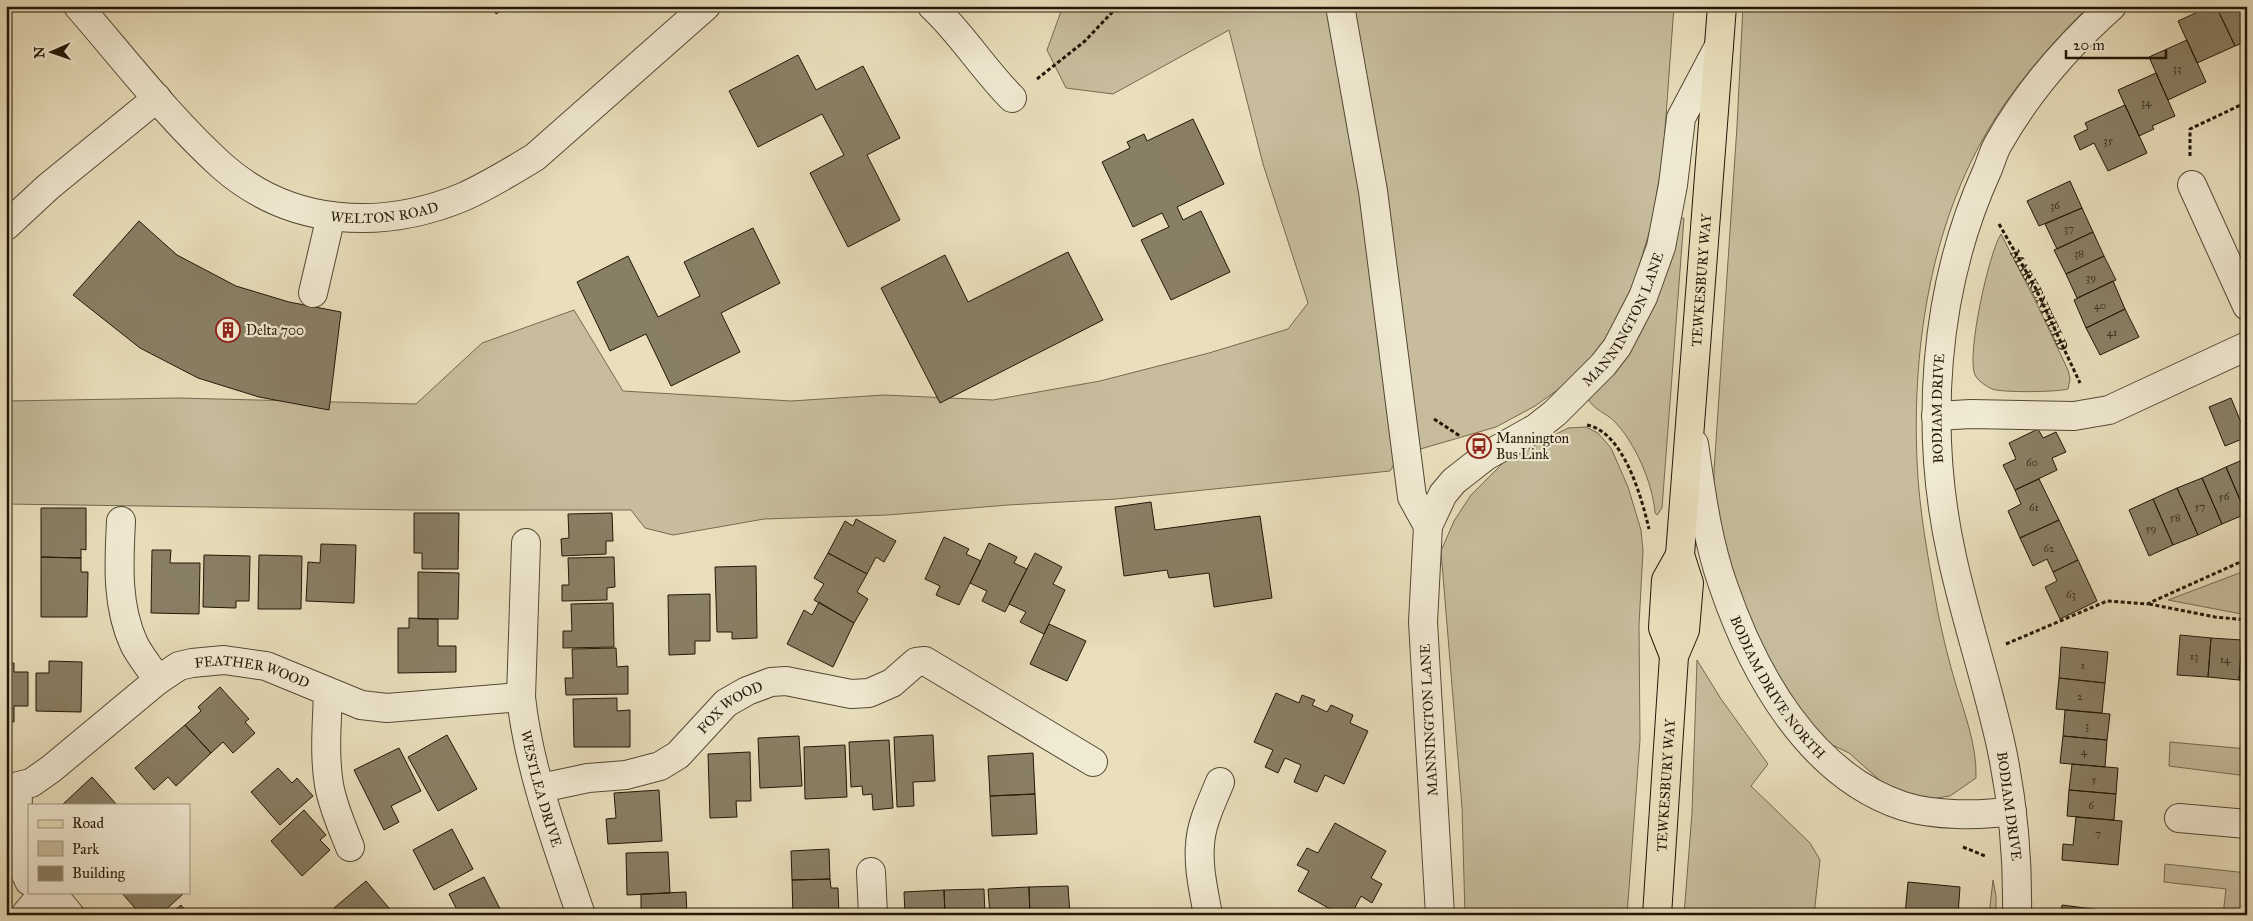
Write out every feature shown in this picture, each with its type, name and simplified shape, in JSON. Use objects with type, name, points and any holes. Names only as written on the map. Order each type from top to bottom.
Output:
[{"type":"main road","name":"TEWKESBURY WAY","points":[[1657,915],[1674,656],[1662,628],[1666,580],[1680,555],[1722,6]]},
{"type":"street","name":"WELTON ROAD","points":[[78,6],[182,126],[223,166],[253,187],[287,206],[313,214],[390,218],[421,211],[462,197],[506,175],[535,157],[706,6]]},
{"type":"street","points":[[932,6],[949,22],[986,70],[1012,98]]},
{"type":"street","points":[[1340,6],[1373,191],[1412,497],[1428,526]]},
{"type":"street","name":"BODIAM DRIVE","points":[[2017,915],[2018,863],[2012,811],[2001,746],[1945,522],[1938,464],[1936,416],[1947,298],[1956,257],[1978,190],[1996,146],[2037,84],[2058,59],[2112,6]]},
{"type":"street","name":"MANNINGTON LANE","points":[[1440,915],[1427,706],[1424,594],[1428,526],[1443,494],[1454,481],[1480,460],[1536,428],[1555,413],[1603,365],[1617,347],[1643,297],[1662,247],[1682,118],[1719,46]]},
{"type":"street","points":[[6,226],[48,187],[157,98]]},
{"type":"street","points":[[2192,184],[2247,306]]},
{"type":"street","points":[[313,293],[331,216]]},
{"type":"street","points":[[1936,416],[1971,414],[2074,416],[2093,414],[2118,406],[2247,346]]},
{"type":"street","name":"BODIAM DRIVE NORTH","points":[[1690,417],[1703,502],[1722,584],[1738,626],[1780,704],[1809,742],[1840,771],[1876,795],[1904,806],[1945,813],[1992,814],[2012,811]]},
{"type":"street","points":[[121,521],[119,566],[121,597],[135,644],[158,680]]},
{"type":"street","name":"WESTLEA DRIVE","points":[[526,543],[521,696],[528,743],[540,788],[581,915]]},
{"type":"street","name":"FEATHER WOOD","points":[[28,876],[23,866],[12,785],[31,783],[51,769],[158,680],[179,666],[224,660],[266,666],[361,705],[387,708],[521,696]]},
{"type":"street","name":"FOX WOOD","points":[[540,788],[588,778],[626,775],[660,766],[678,755],[726,703],[746,691],[771,682],[786,681],[851,694],[869,693],[892,683],[916,662],[925,661],[1093,762]]},
{"type":"street","points":[[328,692],[326,755],[329,784],[336,813],[350,847]]},
{"type":"street","points":[[1208,915],[1200,867],[1200,844],[1204,824],[1220,782]]},
{"type":"street","points":[[2179,818],[2247,824]]},
{"type":"street","points":[[871,872],[873,915]]},
{"type":"street","points":[[38,895],[70,915]]},
{"type":"path","points":[[1012,98],[1085,41],[1118,6]]},
{"type":"path","points":[[2192,184],[2190,129],[2247,102]]},
{"type":"path","name":"MARKENFIELD","points":[[1978,190],[2035,287],[2093,414]]},
{"type":"path","points":[[1401,408],[1417,407],[1455,432],[1480,460]]},
{"type":"path","points":[[2147,604],[2247,559]]},
{"type":"path","points":[[1977,655],[2032,634],[2107,601],[2147,604],[2215,617],[2247,620]]},
{"type":"green space","points":[[1063,6],[1674,6],[1663,157],[1651,226],[1633,287],[1618,318],[1596,354],[1573,379],[1535,406],[1496,427],[1400,455],[1390,471],[1116,499],[1008,505],[888,515],[764,519],[673,535],[645,528],[631,510],[413,510],[6,504],[6,401],[178,398],[416,404],[482,343],[574,310],[623,391],[791,401],[884,395],[993,400],[1100,381],[1209,353],[1288,329],[1308,303],[1263,164],[1229,30],[1113,94],[1066,88],[1047,50]]},
{"type":"green space","points":[[1743,6],[2089,6],[2018,85],[1975,153],[1957,194],[1942,237],[1931,281],[1923,326],[1916,416],[1920,499],[1938,613],[1951,667],[1970,731],[1976,766],[1976,778],[1950,796],[1930,799],[1915,796],[1883,783],[1849,753],[1803,731],[1739,608],[1714,499],[1714,471]]},
{"type":"green space","points":[[1679,218],[1684,218],[1662,508],[1657,515],[1647,477],[1629,440],[1611,418],[1593,406],[1588,399]]},
{"type":"green space","points":[[2001,234],[2068,370],[2070,379],[2068,389],[2030,392],[1998,390],[1985,385],[1975,375],[1973,364],[1974,347],[1980,304],[1996,244]]},
{"type":"green space","points":[[1586,427],[1598,433],[1611,448],[1628,487],[1641,530],[1643,551],[1639,625],[1640,740],[1627,915],[1465,915],[1462,808],[1441,551],[1454,521],[1471,495],[1506,460],[1568,428]]},
{"type":"green space","points":[[2247,570],[2247,615],[2168,600],[2242,572]]},
{"type":"green space","points":[[1697,660],[1721,699],[1768,764],[1751,786],[1810,843],[1820,860],[1814,915],[1684,915],[1692,813]]},
{"type":"green space","points":[[2170,742],[2247,749],[2247,776],[2169,766]]},
{"type":"green space","points":[[2165,864],[2247,873],[2247,915],[2223,915],[2226,889],[2164,882]]},
{"type":"green space","points":[[1993,880],[1996,896],[1996,915],[1989,915]]},
{"type":"building","points":[[492,6],[509,6],[496,14]]},
{"type":"building","points":[[2211,6],[2216,6],[2235,46],[2197,63],[2178,21]]},
{"type":"building","points":[[2216,6],[2247,6],[2247,41],[2235,46]]},
{"type":"building","points":[[2187,40],[2206,82],[2168,100],[2149,57]]},
{"type":"building","points":[[798,55],[816,90],[863,66],[900,138],[867,155],[900,220],[848,247],[810,173],[844,155],[822,114],[758,147],[729,91]]},
{"type":"building","points":[[2156,73],[2175,116],[2152,126],[2154,129],[2139,136],[2118,90]]},
{"type":"building","points":[[2125,105],[2147,153],[2108,171],[2094,143],[2080,150],[2074,136],[2088,129],[2085,123]]},
{"type":"building","points":[[1193,119],[1224,184],[1177,207],[1183,220],[1201,211],[1230,272],[1171,300],[1141,240],[1169,227],[1162,213],[1133,227],[1102,162],[1130,148],[1127,142],[1144,134],[1147,141]]},
{"type":"building","points":[[2070,181],[2082,208],[2039,226],[2027,201]]},
{"type":"building","points":[[2082,208],[2093,232],[2057,249],[2045,224]]},
{"type":"building","name":"Delta 700","points":[[139,221],[177,255],[236,286],[289,302],[341,312],[329,410],[259,397],[198,378],[140,348],[73,295]]},
{"type":"building","points":[[753,228],[780,283],[721,313],[740,352],[671,386],[646,334],[610,351],[577,282],[628,256],[658,317],[700,296],[684,262]]},
{"type":"building","points":[[2093,232],[2104,256],[2066,274],[2054,250]]},
{"type":"building","points":[[1068,252],[1103,320],[940,403],[881,288],[945,255],[968,302]]},
{"type":"building","points":[[2104,256],[2116,280],[2077,298],[2066,274]]},
{"type":"building","points":[[2113,281],[2125,309],[2086,328],[2074,300]]},
{"type":"building","points":[[2125,309],[2139,337],[2100,355],[2086,328]]},
{"type":"building","points":[[2231,398],[2247,437],[2225,446],[2209,407]]},
{"type":"building","points":[[2038,429],[2043,438],[2056,432],[2066,452],[2052,458],[2057,470],[2015,490],[2003,465],[2016,459],[2009,443]]},
{"type":"building","points":[[2247,458],[2247,513],[2246,514],[2226,467]]},
{"type":"building","points":[[2226,467],[2246,514],[2222,524],[2202,478]]},
{"type":"building","points":[[2202,478],[2222,524],[2198,535],[2177,488]]},
{"type":"building","points":[[2039,479],[2059,520],[2020,538],[2008,511],[2021,504],[2015,490]]},
{"type":"building","points":[[2177,488],[2198,535],[2173,545],[2153,499]]},
{"type":"building","points":[[2153,499],[2173,545],[2149,556],[2129,510]]},
{"type":"building","points":[[1151,502],[1155,530],[1260,516],[1272,598],[1214,607],[1209,573],[1169,578],[1167,570],[1124,576],[1115,507]]},
{"type":"building","points":[[41,508],[86,508],[86,550],[81,549],[81,558],[41,557]]},
{"type":"building","points":[[414,513],[459,513],[458,569],[422,569],[422,553],[414,553]]},
{"type":"building","points":[[612,513],[613,541],[606,541],[606,554],[562,556],[561,539],[569,538],[568,514]]},
{"type":"building","points":[[856,519],[896,541],[884,562],[876,557],[867,574],[828,553],[845,521],[853,526]]},
{"type":"building","points":[[2059,520],[2078,560],[2053,572],[2047,559],[2033,566],[2020,538]]},
{"type":"building","points":[[944,537],[969,549],[966,554],[981,561],[959,605],[936,595],[940,586],[925,579]]},
{"type":"building","points":[[989,543],[1017,557],[1014,563],[1027,569],[1005,612],[982,601],[987,591],[970,583]]},
{"type":"building","points":[[321,544],[356,545],[354,603],[306,601],[308,562],[320,563]]},
{"type":"building","points":[[152,550],[171,550],[170,563],[200,563],[199,614],[151,613]]},
{"type":"building","points":[[828,553],[867,574],[857,592],[868,599],[854,623],[814,600],[824,584],[814,578]]},
{"type":"building","points":[[1035,553],[1062,567],[1053,584],[1065,590],[1044,634],[1020,622],[1026,612],[1009,604]]},
{"type":"building","points":[[204,555],[250,556],[249,601],[236,601],[236,608],[203,607]]},
{"type":"building","points":[[259,555],[302,556],[301,609],[258,609]]},
{"type":"building","points":[[41,557],[81,558],[81,572],[88,572],[87,617],[41,617]]},
{"type":"building","points":[[614,557],[615,587],[607,588],[607,600],[562,601],[562,585],[569,585],[568,558]]},
{"type":"building","points":[[2078,560],[2097,601],[2060,619],[2045,587],[2057,581],[2053,572]]},
{"type":"building","points":[[756,566],[757,638],[732,639],[732,632],[717,632],[715,567]]},
{"type":"building","points":[[418,572],[459,573],[458,619],[418,619]]},
{"type":"building","points":[[710,594],[710,641],[695,641],[695,654],[669,655],[668,595]]},
{"type":"building","points":[[819,602],[854,623],[833,667],[787,644],[804,610],[812,615]]},
{"type":"building","points":[[613,603],[614,647],[563,648],[563,631],[572,631],[571,604]]},
{"type":"building","points":[[409,618],[438,619],[438,646],[456,646],[456,672],[398,673],[398,628],[409,628]]},
{"type":"building","points":[[1049,624],[1086,641],[1067,681],[1030,664]]},
{"type":"building","points":[[2180,635],[2211,638],[2208,677],[2177,675]]},
{"type":"building","points":[[2211,638],[2242,640],[2239,680],[2208,677]]},
{"type":"building","points":[[2242,640],[2247,641],[2247,681],[2239,680]]},
{"type":"building","points":[[2061,647],[2108,652],[2105,683],[2059,678]]},
{"type":"building","points":[[616,648],[617,667],[628,666],[628,694],[566,695],[565,678],[573,678],[572,649]]},
{"type":"building","points":[[49,661],[82,662],[81,712],[36,711],[36,673],[49,673]]},
{"type":"building","points":[[6,663],[14,663],[14,672],[28,672],[28,706],[14,706],[14,722],[6,721]]},
{"type":"building","points":[[2059,678],[2105,683],[2102,713],[2056,709]]},
{"type":"building","points":[[220,687],[249,719],[245,722],[255,733],[233,753],[223,742],[211,753],[185,725],[201,711],[198,707]]},
{"type":"building","points":[[1276,693],[1299,703],[1302,695],[1315,700],[1312,705],[1327,712],[1331,705],[1353,715],[1350,723],[1368,731],[1344,784],[1325,775],[1317,792],[1294,782],[1301,765],[1285,758],[1278,773],[1265,767],[1273,750],[1254,742]]},
{"type":"building","points":[[617,698],[617,711],[630,710],[630,747],[574,747],[573,699]]},
{"type":"building","points":[[2065,710],[2110,714],[2107,740],[2063,736]]},
{"type":"building","points":[[185,725],[211,753],[176,786],[168,777],[154,790],[135,768]]},
{"type":"building","points":[[447,735],[477,789],[438,811],[408,757]]},
{"type":"building","points":[[933,735],[935,781],[913,782],[914,806],[897,807],[894,737]]},
{"type":"building","points":[[799,736],[802,786],[760,788],[758,738]]},
{"type":"building","points":[[2063,736],[2107,740],[2105,767],[2060,763]]},
{"type":"building","points":[[889,740],[893,808],[873,810],[872,794],[863,795],[862,786],[851,787],[849,742]]},
{"type":"building","points":[[845,745],[847,797],[805,799],[804,747]]},
{"type":"building","points":[[399,748],[421,791],[391,806],[399,822],[384,830],[354,770]]},
{"type":"building","points":[[750,752],[751,801],[736,801],[737,817],[710,818],[708,754]]},
{"type":"building","points":[[1033,753],[1035,794],[990,796],[988,756]]},
{"type":"building","points":[[2072,764],[2118,768],[2116,794],[2069,790]]},
{"type":"building","points":[[278,768],[292,783],[297,778],[313,796],[280,825],[251,792]]},
{"type":"building","points":[[92,777],[116,804],[63,804]]},
{"type":"building","points":[[659,790],[662,841],[608,844],[606,819],[616,818],[614,793]]},
{"type":"building","points":[[2069,790],[2116,794],[2114,820],[2067,816]]},
{"type":"building","points":[[1035,794],[1037,834],[992,836],[990,796]]},
{"type":"building","points":[[304,810],[326,835],[320,840],[330,850],[302,876],[271,841]]},
{"type":"building","points":[[2076,817],[2122,821],[2118,865],[2062,860],[2063,844],[2073,845]]},
{"type":"building","points":[[1335,823],[1386,851],[1371,878],[1382,884],[1372,903],[1361,896],[1351,915],[1341,915],[1298,891],[1309,871],[1297,865],[1307,848],[1318,853]]},
{"type":"building","points":[[452,829],[473,869],[434,890],[413,850]]},
{"type":"building","points":[[829,849],[830,879],[792,880],[791,851]]},
{"type":"building","points":[[668,852],[670,893],[627,895],[626,853]]},
{"type":"building","points":[[484,877],[503,915],[451,915],[457,910],[449,894]]},
{"type":"building","points":[[830,879],[831,888],[838,888],[839,915],[793,915],[792,880]]},
{"type":"building","points":[[366,881],[394,914],[340,915],[334,908]]},
{"type":"building","points":[[1908,882],[1960,887],[1958,915],[1905,915]]},
{"type":"building","points":[[1068,886],[1070,915],[1030,915],[1029,887]]},
{"type":"building","points":[[1029,887],[1030,915],[990,915],[988,889]]},
{"type":"building","points":[[984,889],[985,915],[945,915],[944,890]]},
{"type":"building","points":[[944,890],[945,915],[905,915],[904,892]]},
{"type":"building","points":[[686,892],[687,915],[641,915],[641,894]]},
{"type":"building","points":[[123,894],[183,894],[160,915],[153,915],[148,909],[141,915]]},
{"type":"building","points":[[181,905],[189,915],[169,915]]},
{"type":"building","points":[[2062,905],[2101,910],[2101,915],[2061,915]]},
{"type":"building","points":[[2101,910],[2130,913],[2129,915],[2101,915]]},
{"type":"place","name":"Delta 700","points":[[228,330]]},
{"type":"place","name":"Mannington Bus Link","points":[[1479,446]]}]
